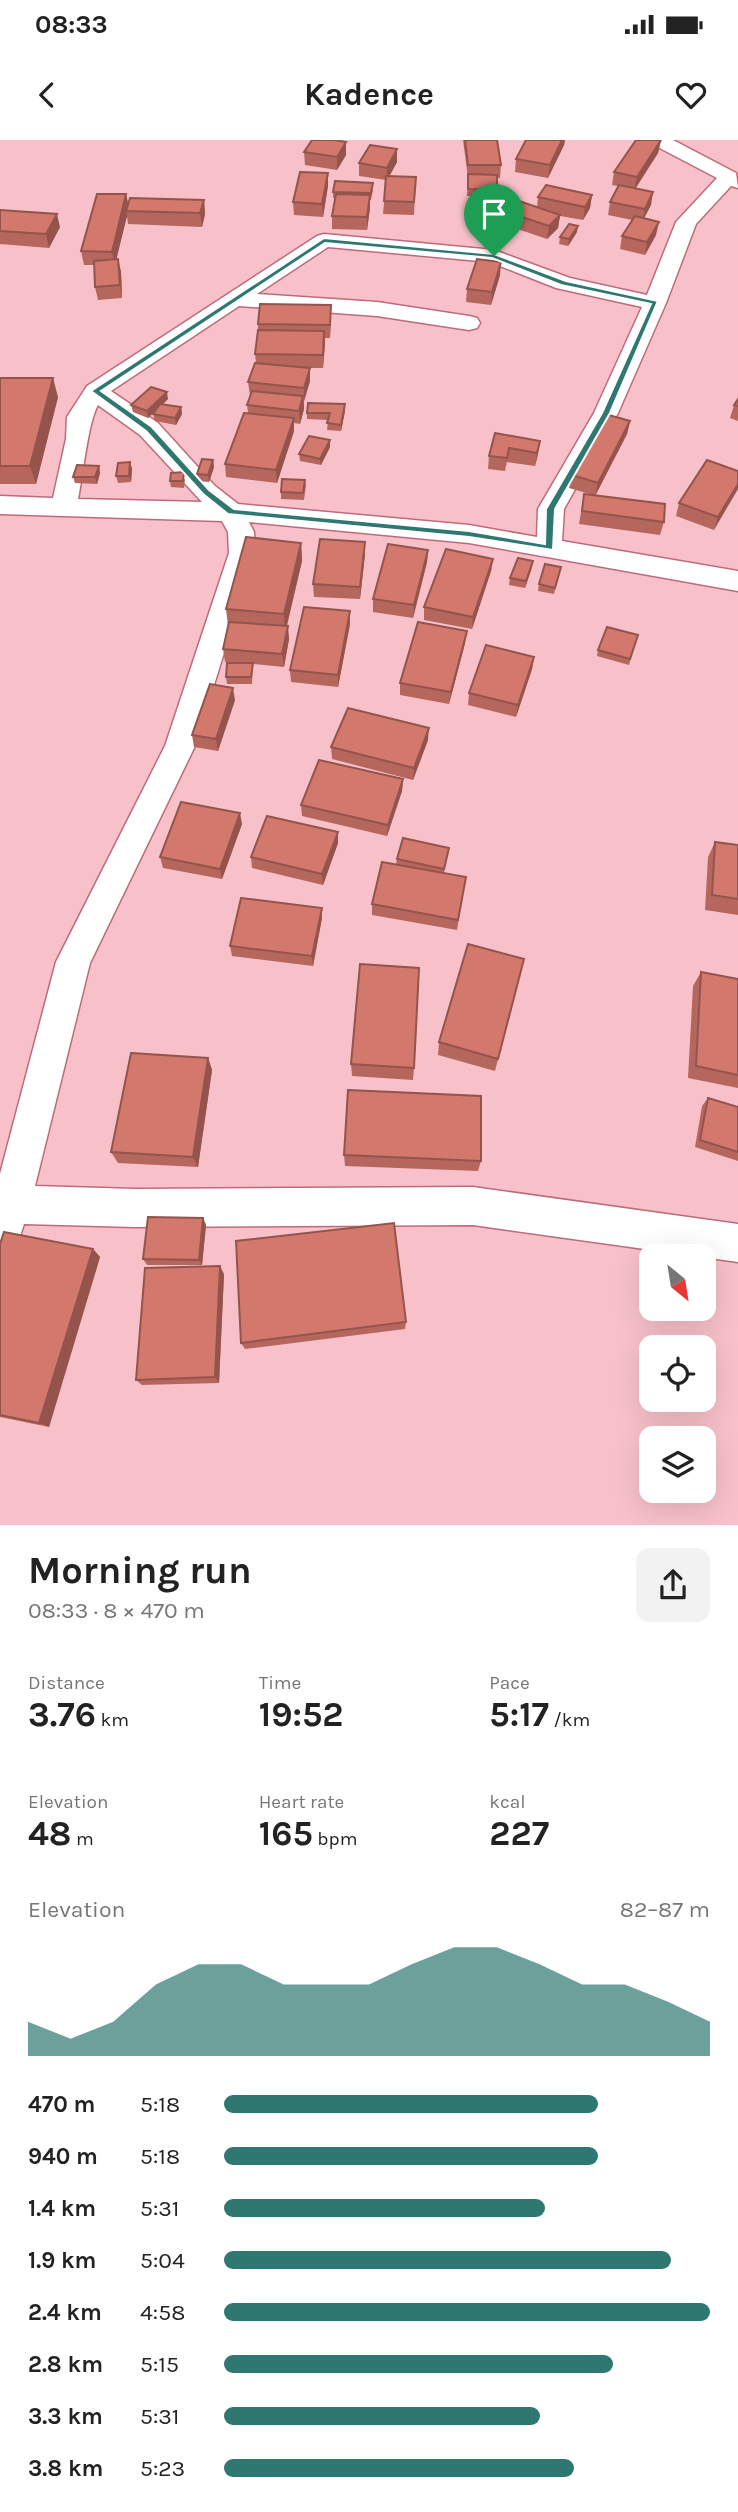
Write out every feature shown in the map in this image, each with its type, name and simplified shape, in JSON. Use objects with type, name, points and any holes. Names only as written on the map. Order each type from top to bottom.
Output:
[{"type":"street","points":[[549,548],[551,509],[606,413],[655,303],[686,222],[733,179],[659,140]]},
{"type":"street","points":[[64,506],[78,439],[79,417],[95,391],[317,243],[332,240],[494,256],[564,283],[655,303]]},
{"type":"street","points":[[236,299],[377,309],[469,323]]},
{"type":"street","points":[[95,391],[149,429],[206,492],[231,512],[241,532],[242,553],[180,746],[73,962],[6,1223],[135,1208],[473,1206],[738,1243]]},
{"type":"street","points":[[0,505],[231,512],[469,534],[738,581]]},
{"type":"building","points":[[312,140],[346,142],[337,157],[304,152]]},
{"type":"building","points":[[465,140],[497,140],[501,165],[468,165]]},
{"type":"building","points":[[526,140],[562,140],[550,165],[516,159]]},
{"type":"building","points":[[636,140],[661,140],[637,177],[614,172]]},
{"type":"building","points":[[370,145],[397,149],[387,168],[359,163]]},
{"type":"building","points":[[300,172],[328,173],[322,204],[293,202]]},
{"type":"building","points":[[468,174],[497,175],[497,190],[468,189]]},
{"type":"building","points":[[386,176],[416,177],[414,202],[384,201]]},
{"type":"building","points":[[335,181],[373,183],[371,193],[333,192]]},
{"type":"building","points":[[546,185],[592,195],[585,207],[538,197]]},
{"type":"building","points":[[619,185],[653,192],[645,209],[610,202]]},
{"type":"building","points":[[97,194],[126,194],[112,252],[81,251]]},
{"type":"building","points":[[336,194],[370,195],[367,217],[332,216]]},
{"type":"building","points":[[130,198],[204,200],[200,213],[126,211]]},
{"type":"building","points":[[516,200],[560,215],[549,226],[504,211]]},
{"type":"building","points":[[0,210],[57,214],[46,234],[0,231]]},
{"type":"building","points":[[635,216],[659,222],[647,242],[622,236]]},
{"type":"building","points":[[569,224],[578,226],[569,239],[560,237]]},
{"type":"building","points":[[118,259],[120,285],[95,287],[94,261]]},
{"type":"building","points":[[477,259],[501,262],[492,292],[467,289]]},
{"type":"building","points":[[260,304],[331,305],[330,325],[258,324]]},
{"type":"building","points":[[258,330],[324,331],[323,355],[255,354]]},
{"type":"building","points":[[255,363],[310,368],[304,388],[248,382]]},
{"type":"building","points":[[0,378],[53,378],[30,466],[0,466]]},
{"type":"building","points":[[151,387],[167,392],[147,411],[131,405]]},
{"type":"building","points":[[252,391],[303,396],[299,411],[247,405]]},
{"type":"building","points":[[308,403],[345,404],[341,425],[327,423],[330,413],[307,413]]},
{"type":"building","points":[[160,404],[181,407],[175,418],[153,414]]},
{"type":"building","points":[[244,413],[294,418],[276,470],[225,464]]},
{"type":"building","points":[[605,414],[630,421],[598,483],[572,475]]},
{"type":"building","points":[[495,433],[540,441],[537,453],[509,448],[507,458],[489,456]]},
{"type":"building","points":[[309,436],[330,440],[320,459],[299,454]]},
{"type":"building","points":[[202,459],[213,460],[208,475],[197,474]]},
{"type":"building","points":[[707,460],[738,471],[738,484],[718,517],[679,503]]},
{"type":"building","points":[[130,462],[129,476],[116,476],[118,463]]},
{"type":"building","points":[[77,465],[99,466],[95,477],[73,477]]},
{"type":"building","points":[[184,472],[183,481],[170,481],[171,473]]},
{"type":"building","points":[[282,479],[305,480],[303,493],[281,492]]},
{"type":"building","points":[[584,494],[665,504],[664,522],[582,511]]},
{"type":"building","points":[[246,537],[301,543],[284,614],[226,609]]},
{"type":"building","points":[[320,539],[365,542],[360,587],[313,584]]},
{"type":"building","points":[[388,544],[428,550],[414,605],[373,599]]},
{"type":"building","points":[[446,549],[493,559],[473,617],[424,607]]},
{"type":"building","points":[[518,558],[533,561],[526,581],[510,578]]},
{"type":"building","points":[[545,564],[561,567],[555,588],[539,584]]},
{"type":"building","points":[[304,607],[350,611],[338,675],[290,670]]},
{"type":"building","points":[[229,622],[288,626],[282,654],[223,649]]},
{"type":"building","points":[[418,622],[467,631],[451,692],[400,683]]},
{"type":"building","points":[[607,627],[638,635],[630,659],[598,650]]},
{"type":"building","points":[[486,645],[534,657],[518,705],[469,693]]},
{"type":"building","points":[[227,663],[253,663],[251,677],[226,677]]},
{"type":"building","points":[[210,684],[233,688],[216,739],[192,735]]},
{"type":"building","points":[[348,708],[429,728],[414,768],[331,747]]},
{"type":"building","points":[[319,760],[403,779],[388,825],[301,805]]},
{"type":"building","points":[[181,802],[240,813],[220,869],[160,857]]},
{"type":"building","points":[[267,816],[338,832],[322,874],[251,857]]},
{"type":"building","points":[[403,838],[449,848],[444,869],[397,859]]},
{"type":"building","points":[[715,842],[738,845],[738,899],[712,895]]},
{"type":"building","points":[[382,862],[466,877],[458,920],[372,904]]},
{"type":"building","points":[[241,898],[322,908],[312,956],[230,946]]},
{"type":"building","points":[[468,944],[524,959],[498,1059],[439,1042]]},
{"type":"building","points":[[360,964],[419,968],[414,1068],[351,1064]]},
{"type":"building","points":[[701,972],[738,979],[738,1075],[696,1066]]},
{"type":"building","points":[[131,1053],[208,1058],[193,1157],[111,1152]]},
{"type":"building","points":[[348,1090],[481,1096],[481,1161],[344,1155]]},
{"type":"building","points":[[708,1098],[738,1107],[738,1152],[700,1140]]},
{"type":"building","points":[[148,1217],[203,1218],[199,1260],[143,1259]]},
{"type":"building","points":[[394,1223],[406,1322],[241,1343],[236,1241]]},
{"type":"building","points":[[4,1232],[93,1249],[39,1423],[0,1415],[0,1244]]},
{"type":"building","points":[[220,1266],[215,1377],[136,1380],[145,1268]]},
{"type":"route","points":[[324,240],[494,256],[564,283],[655,303],[606,413],[551,509],[548,520],[549,548],[469,534],[231,512],[206,492],[149,429],[95,391],[324,240]]}]
